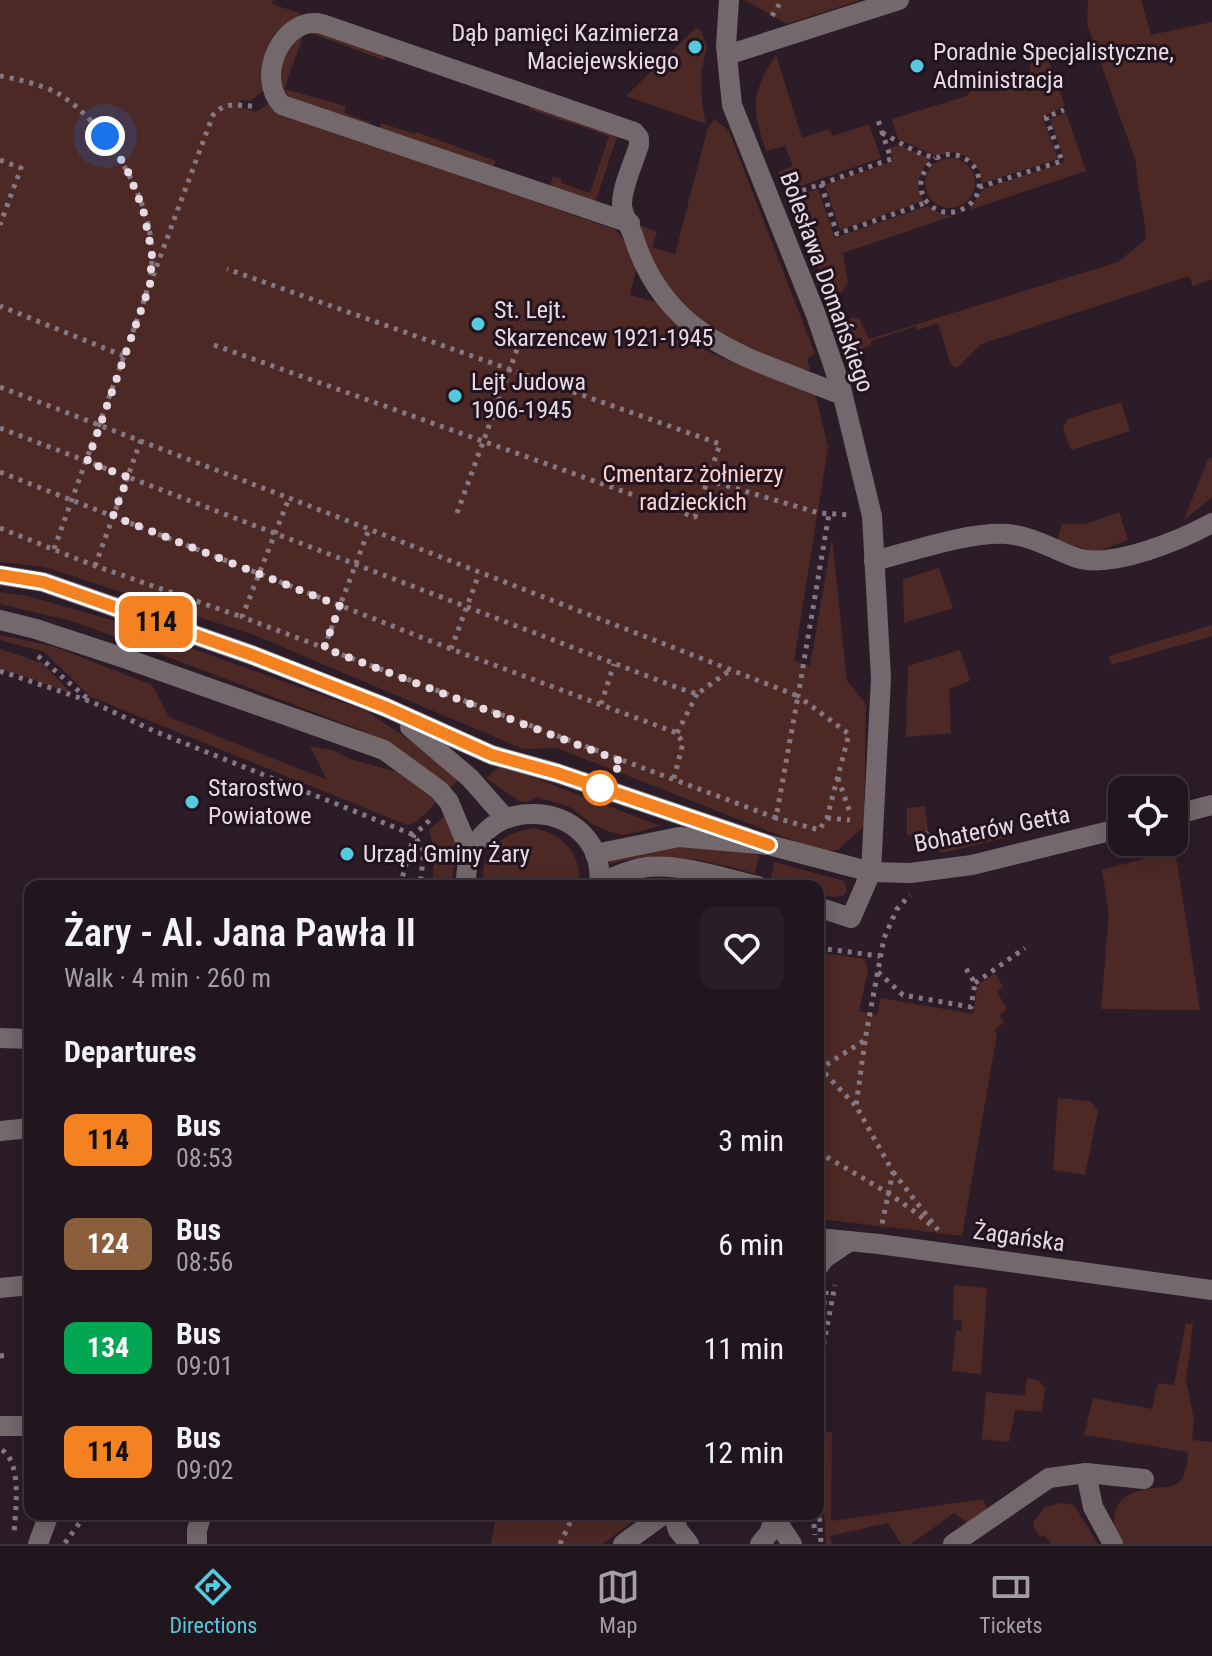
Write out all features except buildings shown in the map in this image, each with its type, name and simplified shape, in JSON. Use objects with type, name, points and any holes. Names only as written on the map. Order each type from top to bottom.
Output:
[{"type":"street","name":"Bolesława Domańskiego","points":[[729,0],[727,55],[732,105],[816,315],[842,395],[872,516],[881,678],[871,872]]},
{"type":"street","points":[[727,55],[899,0]]},
{"type":"street","points":[[630,223],[282,105],[273,92],[273,66],[280,46],[297,26],[316,22],[634,132],[639,138],[639,145],[621,202],[623,212],[630,223],[653,282],[683,320],[743,355],[842,395]]},
{"type":"street","points":[[874,561],[960,540],[1005,534],[1024,537],[1084,560],[1110,561],[1212,523]]},
{"type":"street","points":[[0,575],[43,582],[252,655],[385,707],[492,755],[557,773],[769,845]]},
{"type":"street","points":[[0,620],[124,658],[384,750],[439,790],[449,802],[470,852]]},
{"type":"street","points":[[385,707],[470,778],[505,818]]},
{"type":"street","points":[[1188,811],[1212,805]]},
{"type":"street","points":[[466,880],[470,852],[485,832],[505,818],[526,812],[567,822],[583,836],[595,854],[598,880]]},
{"type":"street","name":"Bohaterów Getta","points":[[595,854],[679,837],[769,845],[871,872],[910,873],[972,865],[1108,831]]},
{"type":"street","points":[[608,880],[632,870],[658,867],[689,870],[732,880]]},
{"type":"street","points":[[824,909],[851,918],[871,872]]},
{"type":"street","points":[[0,1038],[24,1039]]},
{"type":"street","points":[[0,1131],[24,1129]]},
{"type":"street","name":"Żagańska","points":[[824,1239],[1212,1290]]},
{"type":"street","points":[[824,1259],[850,1241]]},
{"type":"street","points":[[0,1288],[24,1286]]},
{"type":"street","points":[[0,1426],[24,1426]]},
{"type":"street","points":[[1086,1473],[1093,1507],[1113,1544]]},
{"type":"street","points":[[953,1544],[1049,1478],[1086,1473],[1144,1479]]},
{"type":"street","points":[[38,1544],[47,1520]]},
{"type":"street","points":[[197,1544],[200,1520]]},
{"type":"street","points":[[623,1544],[656,1520]]},
{"type":"street","points":[[675,1520],[689,1544]]},
{"type":"street","points":[[760,1544],[774,1520]]},
{"type":"street","points":[[778,1520],[792,1544]]},
{"type":"path","points":[[0,76],[56,93],[78,108],[105,136],[126,167],[143,209],[152,253],[150,285]]},
{"type":"path","points":[[54,549],[213,115],[233,103],[254,106],[273,92]]},
{"type":"path","points":[[979,187],[1062,161],[1046,117],[1064,110]]},
{"type":"path","points":[[780,198],[891,159],[877,117]]},
{"type":"path","points":[[882,133],[935,158],[953,154],[962,157],[975,169],[979,187],[972,204],[964,210],[944,212],[928,202],[921,184],[923,174],[935,158]]},
{"type":"path","points":[[0,160],[21,168],[0,225]]},
{"type":"path","points":[[821,184],[837,234],[928,202]]},
{"type":"path","points":[[214,345],[695,517],[720,444],[227,269]]},
{"type":"path","points":[[0,306],[124,356]]},
{"type":"path","points":[[457,513],[526,325]]},
{"type":"path","points":[[0,387],[798,696],[849,734],[827,818],[819,830],[673,782],[0,528]]},
{"type":"path","points":[[0,428],[697,694]]},
{"type":"path","points":[[95,566],[141,440]]},
{"type":"path","points":[[0,472],[451,649],[677,733],[683,743],[673,782]]},
{"type":"path","points":[[707,480],[829,514],[872,516]]},
{"type":"path","points":[[242,617],[289,498]]},
{"type":"path","points":[[776,818],[829,514]]},
{"type":"path","points":[[324,648],[369,529]]},
{"type":"path","points":[[451,649],[479,574]]},
{"type":"path","points":[[26,652],[38,657],[92,702]]},
{"type":"path","points":[[601,704],[614,664]]},
{"type":"path","points":[[0,671],[92,702],[154,731],[414,835],[424,851],[421,880]]},
{"type":"path","points":[[677,733],[697,694],[730,671]]},
{"type":"path","points":[[827,818],[855,821],[838,777]]},
{"type":"path","points":[[402,880],[414,835],[440,811]]},
{"type":"path","points":[[910,856],[928,832]]},
{"type":"path","points":[[856,1106],[880,956],[890,920],[910,896]]},
{"type":"path","points":[[975,983],[1025,948]]},
{"type":"path","points":[[824,949],[880,956]]},
{"type":"path","points":[[877,972],[903,995],[971,1007],[975,983],[965,967]]},
{"type":"path","points":[[824,1065],[865,1040]]},
{"type":"path","points":[[824,1073],[856,1106],[893,1172],[945,1238],[910,1207],[824,1155]]},
{"type":"path","points":[[886,1201],[893,1172]]},
{"type":"path","points":[[824,1339],[832,1293],[842,1272]]},
{"type":"path","points":[[0,1356],[10,1355]]},
{"type":"path","points":[[0,1449],[9,1455],[15,1467],[14,1544]]},
{"type":"path","points":[[65,1544],[82,1520]]},
{"type":"path","points":[[560,1544],[571,1520]]},
{"type":"path","points":[[813,1520],[815,1544]]},
{"type":"path","points":[[820,1520],[821,1544]]},
{"type":"green space","name":"Cmentarz żołnierzy radzieckich","points":[[0,0],[273,0],[272,4],[302,14],[278,30],[272,38],[263,91],[250,101],[241,100],[239,107],[256,112],[271,102],[414,160],[616,230],[628,245],[637,266],[630,295],[658,303],[693,343],[713,354],[815,392],[828,447],[794,661],[810,666],[832,538],[847,681],[866,704],[864,826],[838,850],[819,851],[557,748],[523,749],[254,635],[44,567],[0,562]]},
{"type":"green space","points":[[745,0],[861,0],[787,24]]},
{"type":"green space","points":[[1088,0],[1141,0],[1151,35],[1212,22],[1212,279],[1193,286],[1189,276],[981,344],[957,368],[951,365],[938,323],[918,330],[916,326],[871,341],[871,345],[852,352],[841,322],[859,319],[869,339],[1118,262],[1146,239],[1136,162],[1087,24]]},
{"type":"green space","points":[[696,28],[701,31],[707,47],[701,72],[706,124],[626,96]]},
{"type":"green space","points":[[309,29],[386,54],[384,60],[305,31],[284,89],[346,106],[344,113],[372,123],[371,127],[312,109],[285,92],[282,85],[281,77],[284,56],[299,34],[304,31]]},
{"type":"green space","points":[[776,55],[802,138],[829,129],[833,136],[869,124],[881,158],[786,191],[778,172],[793,166],[785,146],[766,151],[756,113],[758,91]]},
{"type":"green space","points":[[1048,59],[1065,106],[1042,117],[1058,159],[982,183],[980,171],[967,156],[953,152],[936,156],[898,139],[892,119],[1031,72],[1030,64]]},
{"type":"green space","points":[[531,103],[618,133],[595,203],[550,187],[553,176],[562,179],[561,183],[590,193],[609,136],[529,109]]},
{"type":"green space","points":[[1066,113],[1086,171],[969,210],[983,189],[1065,162],[1050,119]]},
{"type":"green space","points":[[715,119],[729,131],[815,354],[807,359],[810,370],[796,368],[737,341],[699,317],[669,287],[647,248],[640,225],[657,232],[652,247],[675,254],[708,127]]},
{"type":"green space","points":[[381,123],[416,132],[496,161],[492,168],[379,130]]},
{"type":"green space","points":[[900,145],[930,159],[919,179],[923,201],[840,230],[825,185],[893,161],[889,148]]},
{"type":"green space","points":[[950,158],[968,165],[975,183],[968,201],[950,208],[932,201],[925,183],[932,165]]},
{"type":"green space","points":[[818,189],[835,238],[927,206],[943,215],[953,216],[843,253],[848,282],[842,291],[830,296],[789,199]]},
{"type":"green space","points":[[1121,402],[1130,431],[1071,450],[1063,429],[1067,419]]},
{"type":"green space","points":[[1212,457],[1212,497],[1184,520],[1208,459]]},
{"type":"green space","points":[[1119,512],[1128,540],[1095,552],[1057,540],[1062,524],[1086,524]]},
{"type":"green space","points":[[939,568],[953,608],[904,623],[903,579]]},
{"type":"green space","points":[[0,592],[27,596],[112,620],[366,711],[426,751],[460,779],[449,789],[408,755],[361,730],[75,622],[0,604]]},
{"type":"green space","points":[[1212,625],[1212,636],[1111,665],[1109,656]]},
{"type":"green space","points":[[0,635],[52,646],[152,685],[169,717],[327,780],[310,746],[406,774],[437,802],[415,823],[407,825],[91,697],[44,652],[0,640]]},
{"type":"green space","points":[[0,649],[42,663],[71,693],[0,668]]},
{"type":"green space","points":[[960,650],[970,681],[949,689],[951,733],[906,737],[908,666]]},
{"type":"green space","points":[[500,765],[661,826],[624,835],[592,824],[570,807],[537,797],[527,802],[519,801],[486,778]]},
{"type":"green space","points":[[925,806],[928,832],[949,842],[1007,830],[1009,837],[942,853],[907,834],[907,808]]},
{"type":"green space","points":[[446,815],[457,844],[452,880],[433,880],[435,851],[429,830]]},
{"type":"green space","points":[[534,828],[545,831],[562,841],[574,856],[579,880],[483,880],[485,863],[495,846],[522,830]]},
{"type":"green space","points":[[660,844],[759,855],[755,874],[683,858],[647,857],[610,864],[609,855]]},
{"type":"green space","points":[[1153,856],[1176,856],[1200,1010],[1101,1009],[1109,914],[1102,870]]},
{"type":"green space","points":[[774,862],[844,881],[847,891],[843,896],[832,897],[824,895],[824,880],[771,878]]},
{"type":"green space","points":[[824,953],[865,959],[868,971],[859,1011],[877,1015],[881,998],[973,1014],[978,985],[995,973],[1003,987],[997,992],[1007,1009],[999,1016],[1004,1022],[994,1030],[997,1034],[962,1236],[824,1218]]},
{"type":"green space","points":[[1058,1098],[1090,1101],[1098,1111],[1085,1175],[1053,1170]]},
{"type":"green space","points":[[954,1285],[987,1288],[981,1374],[952,1371],[956,1331],[961,1331],[962,1321],[953,1320]]},
{"type":"green space","points":[[1186,1323],[1193,1324],[1186,1381],[1194,1419],[1192,1440],[1212,1442],[1212,1544],[1120,1544],[1114,1521],[1118,1504],[1142,1490],[1179,1482],[1185,1472],[1188,1452],[1084,1435],[1093,1398],[1152,1409],[1158,1383],[1174,1385]]},
{"type":"green space","points":[[1027,1378],[1038,1380],[1045,1388],[1042,1412],[1015,1410],[1009,1442],[982,1439],[986,1392],[1025,1396]]},
{"type":"green space","points":[[824,1432],[832,1432],[831,1521],[983,1499],[987,1508],[968,1523],[954,1513],[911,1544],[901,1544],[888,1523],[830,1536],[832,1544],[826,1544]]},
{"type":"green space","points":[[1061,1503],[1074,1505],[1098,1544],[1051,1544],[1045,1535],[1040,1537],[1034,1528],[1034,1521],[1045,1507]]},
{"type":"green space","points":[[495,1520],[636,1520],[602,1544],[491,1544]]},
{"type":"bus line","name":"114","points":[[0,575],[43,582],[252,655],[385,707],[492,755],[557,773],[769,845]]},
{"type":"place","name":"Dąb pamięci Kazimierza Maciejewskiego","points":[[695,47]]},
{"type":"place","name":"Poradnie Specjalistyczne, Administracja","points":[[917,66]]},
{"type":"place","name":"St. Lejt. Skarzencew 1921-1945","points":[[478,324]]},
{"type":"place","name":"Lejt Judowa 1906-1945","points":[[455,396]]},
{"type":"place","name":"Starostwo Powiatowe","points":[[192,802]]},
{"type":"place","name":"Urząd Gminy Żary","points":[[347,854]]},
{"type":"route","points":[[105,136],[126,167],[143,209],[152,253],[150,285],[87,462],[128,477],[113,516],[340,606],[324,648],[623,762],[600,788]]}]
